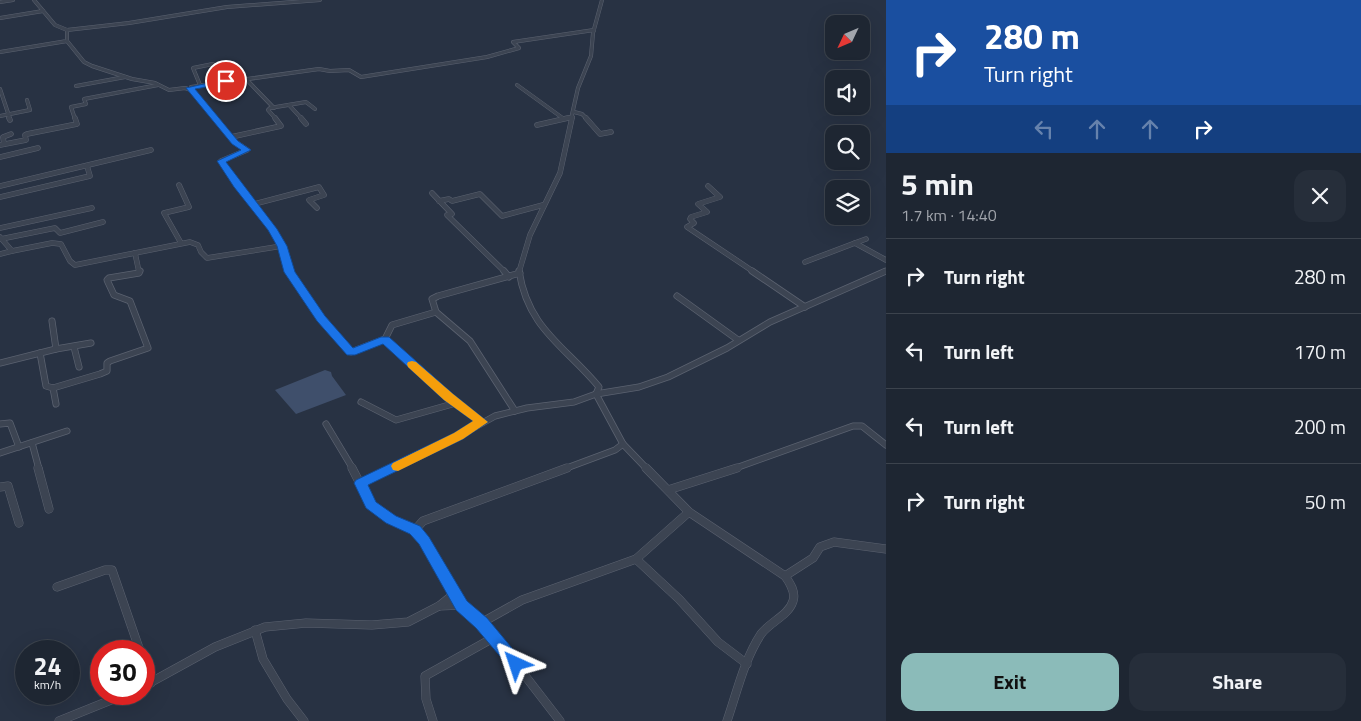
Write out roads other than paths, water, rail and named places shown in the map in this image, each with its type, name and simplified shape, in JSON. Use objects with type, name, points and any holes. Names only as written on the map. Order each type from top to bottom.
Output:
[{"type":"street","points":[[0,2],[13,0]]},
{"type":"street","points":[[34,0],[55,26],[67,30],[129,23],[228,7],[320,0]]},
{"type":"street","points":[[602,0],[594,30],[591,56],[578,88],[574,115],[560,174],[543,205],[530,235],[520,274],[522,290],[539,323],[549,337],[598,387],[596,394],[623,444],[689,512],[785,576],[792,586],[794,598],[789,608],[768,625],[751,652],[727,721]]},
{"type":"street","points":[[0,18],[43,11]]},
{"type":"street","points":[[67,30],[67,41],[84,62],[169,90],[185,88],[191,90],[230,137],[247,150],[222,161],[237,185],[272,229],[282,246],[290,272],[321,318],[351,352],[385,339],[389,328],[397,322],[436,312]]},
{"type":"street","points":[[191,90],[190,87],[200,85],[322,69],[330,71],[349,70],[361,77],[394,73],[487,57],[519,48],[513,42],[594,30]]},
{"type":"street","points":[[0,52],[67,41]]},
{"type":"street","points":[[200,85],[193,68],[213,64]]},
{"type":"street","points":[[76,86],[125,77]]},
{"type":"street","points":[[246,79],[274,108]]},
{"type":"street","points":[[517,84],[564,119]]},
{"type":"street","points":[[11,134],[3,137],[2,145],[26,140],[25,135],[27,134],[77,124],[71,107],[86,104],[84,99],[158,85]]},
{"type":"street","points":[[0,89],[10,120]]},
{"type":"street","points":[[0,116],[30,110],[27,100]]},
{"type":"street","points":[[230,137],[282,126],[268,110],[274,108],[306,102],[315,109]]},
{"type":"street","points":[[289,105],[306,124]]},
{"type":"street","points":[[537,126],[582,114],[600,134],[612,132]]},
{"type":"street","points":[[0,157],[38,148]]},
{"type":"street","points":[[0,186],[151,150]]},
{"type":"street","points":[[0,197],[90,176],[87,166]]},
{"type":"street","points":[[179,185],[189,207],[164,213],[181,243]]},
{"type":"street","points":[[708,186],[720,197],[698,204],[707,212],[691,217],[690,219],[694,223],[687,227],[805,308]]},
{"type":"street","points":[[254,204],[319,187],[324,195],[309,200],[317,208]]},
{"type":"street","points":[[432,193],[452,214],[447,215],[469,238],[479,244],[509,277]]},
{"type":"street","points":[[440,201],[448,199],[452,201],[480,194],[502,216],[543,205]]},
{"type":"street","points":[[0,228],[92,208]]},
{"type":"street","points":[[12,252],[1,238],[55,228],[60,233],[103,222]]},
{"type":"street","points":[[805,262],[866,239]]},
{"type":"street","points":[[0,254],[56,243],[61,244],[70,261],[82,265],[181,243],[195,243],[207,258],[282,246]]},
{"type":"street","points":[[855,243],[886,260]]},
{"type":"street","points":[[40,353],[46,386],[53,388],[100,374],[107,371],[107,363],[110,361],[148,348],[132,303],[130,300],[119,300],[111,294],[107,280],[109,278],[139,273],[140,270],[135,253]]},
{"type":"street","points":[[361,483],[459,436],[482,422],[515,411],[574,402],[596,394],[639,387],[668,377],[770,322],[886,271]]},
{"type":"street","points":[[515,411],[470,341],[436,312],[432,299],[520,274]]},
{"type":"street","points":[[677,296],[738,340]]},
{"type":"street","points":[[52,321],[56,349]]},
{"type":"street","points":[[385,339],[456,403],[482,422]]},
{"type":"street","points":[[0,363],[56,349],[91,343]]},
{"type":"street","points":[[74,347],[79,367]]},
{"type":"street","points":[[53,388],[56,404]]},
{"type":"street","points":[[361,402],[396,420],[456,403]]},
{"type":"street","points":[[0,424],[10,423],[19,447]]},
{"type":"street","points":[[326,424],[361,483],[371,505],[391,520],[415,530],[424,540],[462,606],[481,623],[516,664],[560,721]]},
{"type":"street","points":[[668,490],[760,460],[853,426],[862,426],[886,445]]},
{"type":"street","points":[[0,453],[67,431]]},
{"type":"street","points":[[32,443],[49,509]]},
{"type":"street","points":[[415,530],[423,521],[615,450],[623,444]]},
{"type":"street","points":[[0,487],[8,486],[19,523]]},
{"type":"street","points":[[481,623],[522,600],[636,559],[689,512]]},
{"type":"street","points":[[785,576],[813,558],[820,548],[834,542],[886,549]]},
{"type":"street","points":[[636,559],[679,599],[718,642],[747,664]]},
{"type":"street","points":[[57,587],[105,570],[112,570],[136,640]]},
{"type":"street","points":[[155,680],[215,647],[255,630],[306,623],[372,625],[408,622],[439,606],[454,594]]},
{"type":"street","points":[[439,606],[462,606]]},
{"type":"street","points":[[255,630],[263,659],[287,699],[304,721]]},
{"type":"street","points":[[433,721],[426,699],[425,676],[493,638]]},
{"type":"street","points":[[59,721],[99,705]]},
{"type":"water","points":[[325,370],[331,372],[346,395],[296,414],[275,390]]}]
